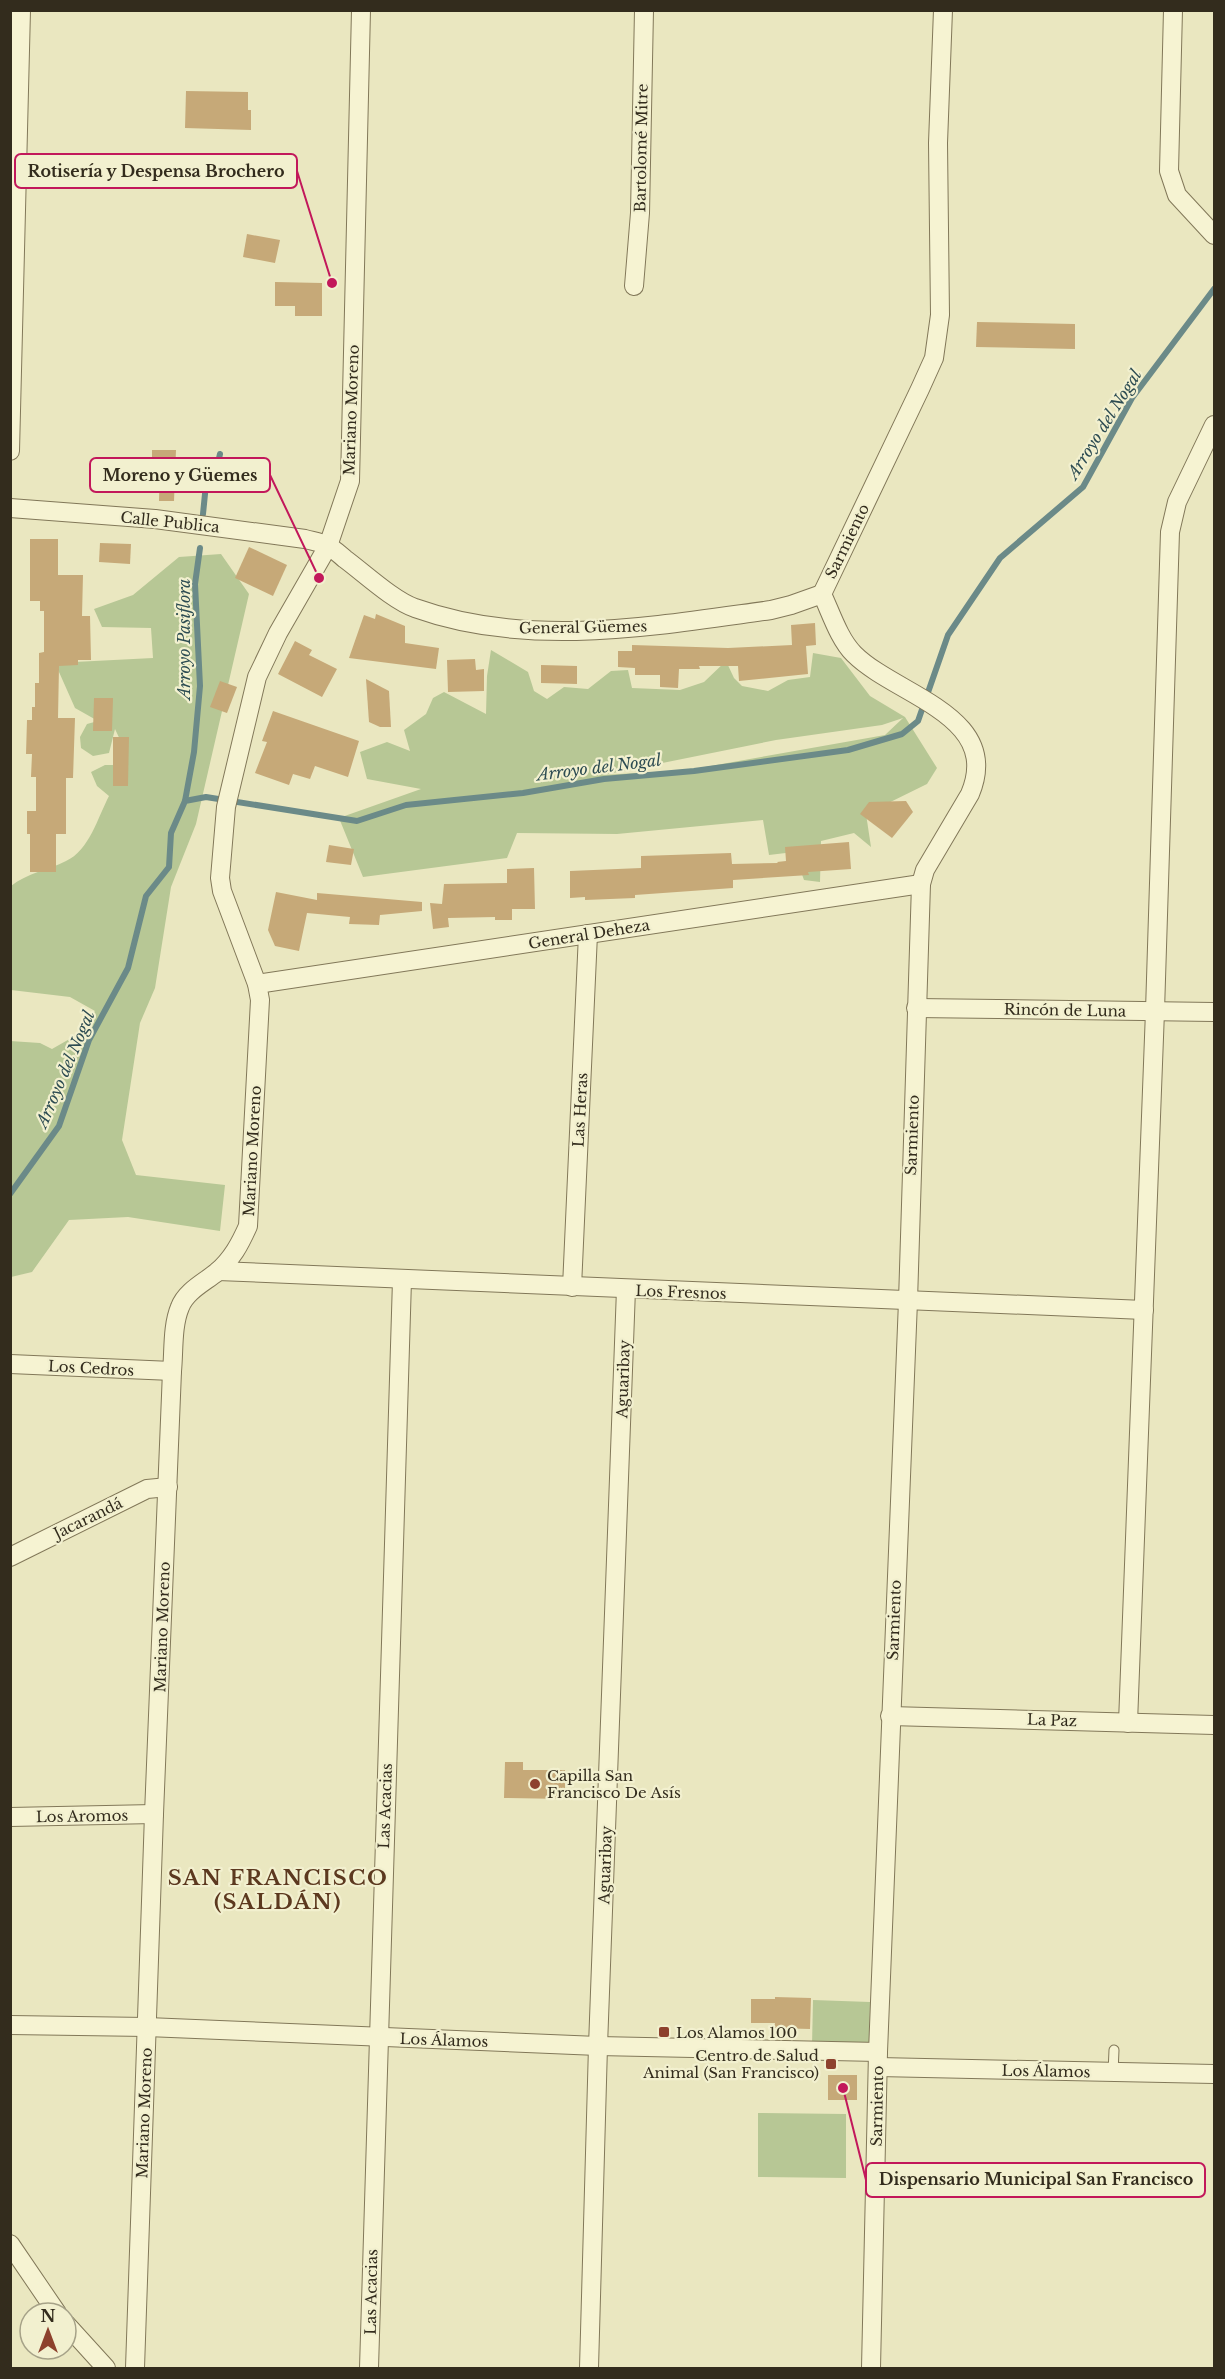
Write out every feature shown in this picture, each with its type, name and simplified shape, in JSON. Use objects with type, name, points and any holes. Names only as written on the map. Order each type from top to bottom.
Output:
[{"type":"street","points":[[10,451],[21,10]]},
{"type":"street","name":"Mariano Moreno","points":[[135,2368],[172,1371],[180,1305],[234,1254],[248,1226],[260,1000],[257,984],[222,891],[220,878],[226,807],[256,677],[278,633],[328,546],[350,481],[361,10]]},
{"type":"street","name":"Bartolomé Mitre","points":[[634,286],[640,213],[644,10]]},
{"type":"street","name":"Sarmiento","points":[[871,2368],[878,2060],[908,1301],[921,884],[925,870],[970,794],[976,780],[978,765],[969,737],[958,724],[852,652],[822,594],[920,389],[934,358],[939,336],[941,289],[938,143],[943,10]]},
{"type":"street","points":[[1173,10],[1169,171],[1178,195],[1215,235]]},
{"type":"street","points":[[1128,1723],[1155,1011],[1170,532],[1178,502],[1215,425]]},
{"type":"street","name":"Calle Publica","points":[[10,508],[155,519],[304,539],[328,546]]},
{"type":"street","name":"General Güemes","points":[[328,546],[412,607],[456,621],[508,629],[643,627],[771,610],[822,594]]},
{"type":"street","name":"General Deheza","points":[[257,984],[921,884]]},
{"type":"street","name":"Las Heras","points":[[572,1287],[588,934]]},
{"type":"street","name":"Rincón de Luna","points":[[916,1008],[1215,1012]]},
{"type":"street","name":"Los Fresnos","points":[[218,1271],[1144,1310]]},
{"type":"street","name":"Las Acacias","points":[[369,2368],[377,2038],[402,1280]]},
{"type":"street","name":"Aguaribay","points":[[589,2368],[598,2046],[626,1289]]},
{"type":"street","name":"Los Cedros","points":[[10,1364],[172,1371]]},
{"type":"street","name":"Jacarandá","points":[[10,1557],[147,1490],[168,1487]]},
{"type":"street","name":"La Paz","points":[[890,1716],[1215,1725]]},
{"type":"street","name":"Los Aromos","points":[[10,1817],[154,1814]]},
{"type":"street","name":"Los Álamos","points":[[10,2025],[147,2027],[598,2046],[1113,2073],[1215,2074]]},
{"type":"street","points":[[10,2244],[49,2301]]},
{"type":"street","points":[[78,2337],[106,2368]]},
{"type":"lane","points":[[1113,2073],[1114,2050]]},
{"type":"green space","points":[[221,554],[249,594],[196,824],[171,887],[155,988],[140,1023],[122,1140],[136,1175],[225,1185],[220,1231],[128,1217],[69,1220],[32,1272],[11,1277],[10,1041],[40,1043],[52,1049],[73,1037],[95,1011],[70,997],[11,990],[11,886],[66,861],[81,850],[92,833],[109,796],[97,786],[91,772],[105,765],[115,765],[123,746],[115,729],[109,753],[93,756],[81,748],[80,737],[87,724],[98,721],[75,708],[55,663],[153,658],[151,628],[102,627],[94,609],[133,595],[179,557]]},
{"type":"green space","points":[[491,650],[528,672],[534,691],[547,699],[564,687],[588,689],[611,671],[628,670],[632,688],[680,690],[704,682],[726,661],[734,678],[742,686],[768,691],[788,680],[810,677],[813,653],[841,658],[870,696],[905,717],[937,768],[927,784],[866,814],[871,847],[854,833],[821,841],[820,882],[804,880],[794,852],[769,855],[763,820],[617,834],[517,833],[507,858],[363,877],[339,818],[421,789],[367,779],[360,752],[387,742],[410,751],[404,730],[426,714],[433,698],[444,692],[486,714],[487,676]],"holes":[[[903,718],[885,735],[688,770],[603,775],[776,740],[882,725]]]},
{"type":"green space","points":[[813,2000],[870,2002],[869,2048],[812,2046]]},
{"type":"green space","points":[[758,2113],[846,2114],[846,2178],[758,2177]]},
{"type":"building","points":[[186,91],[248,92],[251,130],[185,128]]},
{"type":"building","points":[[247,234],[280,240],[275,263],[243,257]]},
{"type":"building","points":[[275,282],[322,283],[322,316],[295,316],[295,306],[275,306]]},
{"type":"building","points":[[977,322],[1075,324],[1075,349],[976,347]]},
{"type":"building","points":[[152,450],[176,450],[174,501],[159,501],[160,466],[152,466]]},
{"type":"building","points":[[30,539],[58,539],[58,575],[83,575],[82,616],[90,616],[91,660],[78,660],[78,665],[59,666],[58,718],[75,718],[73,778],[66,778],[66,834],[56,834],[56,872],[30,872],[30,834],[27,834],[27,811],[36,811],[36,777],[31,777],[32,754],[26,754],[27,720],[32,720],[32,707],[35,707],[35,683],[39,683],[39,653],[44,652],[44,611],[40,611],[40,601],[30,601]]},
{"type":"building","points":[[100,543],[131,544],[130,564],[99,562]]},
{"type":"building","points":[[249,547],[287,565],[273,596],[235,578]]},
{"type":"building","points":[[376,614],[405,626],[405,643],[439,648],[436,669],[349,658],[364,615],[375,619]]},
{"type":"building","points":[[815,623],[816,645],[806,646],[808,674],[739,681],[738,666],[699,666],[700,669],[679,669],[678,688],[660,687],[660,675],[635,675],[635,668],[618,667],[618,651],[632,651],[632,645],[728,648],[792,645],[791,625]]},
{"type":"building","points":[[295,641],[312,650],[309,655],[337,669],[322,697],[278,674]]},
{"type":"building","points":[[475,659],[476,670],[484,669],[484,691],[448,692],[447,660]]},
{"type":"building","points":[[541,665],[577,666],[577,684],[541,683]]},
{"type":"building","points":[[366,679],[389,691],[391,727],[380,727],[369,722]]},
{"type":"building","points":[[220,681],[237,687],[227,713],[210,707]]},
{"type":"building","points":[[94,698],[113,698],[112,731],[93,731]]},
{"type":"building","points":[[273,711],[359,741],[348,777],[315,766],[310,779],[293,774],[289,785],[255,773],[267,742],[262,741]]},
{"type":"building","points":[[113,737],[129,737],[128,786],[113,786]]},
{"type":"building","points":[[906,801],[913,812],[892,838],[860,814],[869,802]]},
{"type":"building","points":[[849,842],[851,869],[808,872],[809,875],[733,880],[733,888],[635,895],[635,898],[585,900],[585,897],[570,898],[570,871],[641,868],[641,856],[731,853],[732,864],[778,863],[786,861],[785,847]]},
{"type":"building","points":[[329,845],[354,849],[351,865],[326,862]]},
{"type":"building","points":[[534,868],[535,909],[512,909],[512,920],[495,920],[495,917],[448,918],[449,927],[433,929],[430,903],[442,904],[444,884],[507,883],[507,869]]},
{"type":"building","points":[[276,892],[317,900],[317,893],[422,902],[422,911],[380,915],[379,925],[349,924],[350,917],[307,913],[299,951],[275,946],[268,930]]},
{"type":"building","name":"Capilla San Francisco De Asís","points":[[505,1762],[523,1762],[523,1770],[565,1770],[565,1799],[504,1798]]},
{"type":"building","points":[[775,1997],[811,1998],[810,2029],[774,2028],[775,2023],[751,2023],[751,1999],[775,1999]]},
{"type":"building","points":[[828,2075],[857,2075],[857,2100],[828,2100]]},
{"type":"waterway","name":"Arroyo del Nogal","points":[[10,1194],[59,1126],[89,1040],[128,968],[146,896],[169,867],[171,833],[185,801],[206,797],[357,821],[406,805],[523,793],[604,779],[694,771],[848,750],[902,734],[918,721],[948,635],[1000,558],[1083,487],[1132,398],[1214,289]]},
{"type":"waterway","name":"Arroyo Pasiflora","points":[[203,514],[206,484],[217,467],[220,454]]},
{"type":"waterway","name":"Arroyo Pasiflora","points":[[185,801],[194,752],[200,686],[195,584],[200,548]]},
{"type":"place","name":"Rotisería y Despensa Brochero","points":[[332,283]]},
{"type":"place","name":"Moreno y Güemes","points":[[319,578]]},
{"type":"place","name":"Capilla San Francisco De Asís","points":[[535,1784]]},
{"type":"place","name":"Los Alamos 100","points":[[664,2032]]},
{"type":"place","name":"Centro de Salud Animal (San Francisco)","points":[[831,2064]]},
{"type":"place","name":"Dispensario Municipal San Francisco","points":[[843,2088]]},
{"type":"district","name":"SAN FRANCISCO (SALDÁN)","points":[[278,1890]]}]
